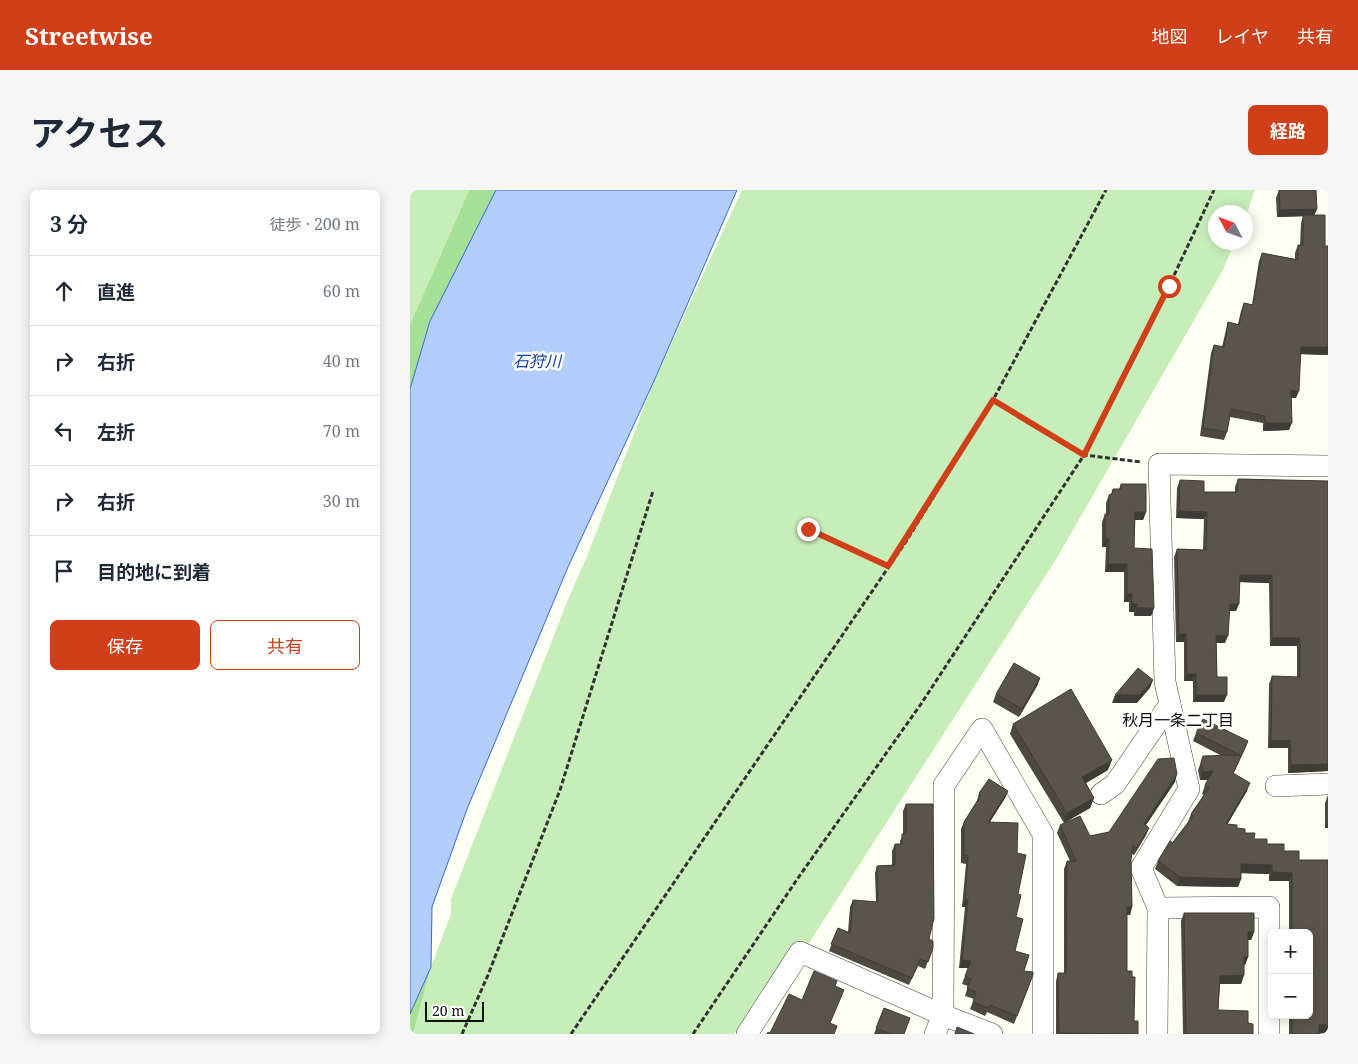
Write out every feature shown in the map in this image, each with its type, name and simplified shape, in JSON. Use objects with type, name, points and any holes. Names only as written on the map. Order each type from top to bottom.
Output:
[{"type":"street","points":[[1157,1034],[1158,908],[1141,868],[1189,789],[1165,682],[1158,464],[1328,466]]},
{"type":"street","points":[[1101,794],[1115,784],[1170,704]]},
{"type":"street","points":[[939,1024],[944,786],[982,729],[1043,834],[1043,1034]]},
{"type":"street","points":[[1276,786],[1328,784]]},
{"type":"street","points":[[1158,908],[1269,907],[1269,1034]]},
{"type":"street","points":[[747,1034],[800,952],[939,1024],[992,1034]]},
{"type":"path","points":[[571,1034],[888,566],[993,400],[1106,190]]},
{"type":"path","points":[[693,1034],[798,878],[926,696],[1084,455],[1214,190]]},
{"type":"path","points":[[993,400],[1084,455],[1158,464]]},
{"type":"path","points":[[462,1034],[488,975],[560,790],[653,491]]},
{"type":"path","points":[[808,529],[888,566]]},
{"type":"green space","points":[[410,190],[469,190],[410,325]]},
{"type":"green space","points":[[469,190],[496,190],[430,321],[410,389],[410,325]]},
{"type":"green space","points":[[742,190],[1255,190],[1250,205],[1208,205],[1208,250],[1231,250],[1223,270],[1055,561],[807,946],[797,945],[734,1034],[413,1034],[431,967],[451,914],[451,899],[567,602],[588,554],[654,381]]},
{"type":"green space","points":[[431,967],[413,1034],[410,1034],[410,1014]]},
{"type":"water","name":"石狩川","points":[[496,190],[737,190],[654,381],[568,567],[467,809],[432,907],[431,967],[410,1014],[410,389],[430,321]]},
{"type":"building","points":[[1279,190],[1316,190],[1317,209],[1280,210]]},
{"type":"building","points":[[1303,215],[1325,215],[1325,246],[1328,246],[1328,347],[1301,347],[1299,391],[1291,390],[1292,423],[1265,423],[1265,416],[1231,409],[1227,432],[1203,428],[1214,345],[1224,347],[1228,322],[1239,325],[1244,303],[1253,305],[1262,253],[1298,260],[1298,245],[1303,245]]},
{"type":"building","points":[[1238,479],[1328,481],[1328,764],[1291,765],[1290,740],[1271,741],[1272,676],[1300,677],[1300,638],[1272,638],[1272,575],[1240,575],[1239,604],[1230,604],[1228,636],[1216,635],[1217,677],[1227,677],[1227,695],[1196,695],[1196,674],[1187,674],[1186,634],[1179,634],[1177,549],[1206,550],[1207,512],[1179,511],[1180,480],[1204,481],[1204,492],[1237,492]]},
{"type":"building","points":[[1121,484],[1146,484],[1146,512],[1135,512],[1134,548],[1152,549],[1154,608],[1137,608],[1137,604],[1132,604],[1132,594],[1127,594],[1127,564],[1108,564],[1109,539],[1105,539],[1105,514],[1109,514],[1109,495],[1112,494],[1113,489],[1121,489]]},
{"type":"building","points":[[1014,663],[1040,678],[1022,709],[996,694]]},
{"type":"building","points":[[1138,668],[1153,680],[1140,695],[1115,695]]},
{"type":"building","points":[[1071,689],[1112,760],[1082,777],[1094,798],[1067,813],[1013,724]]},
{"type":"building","points":[[1203,719],[1248,741],[1233,773],[1250,783],[1226,824],[1237,825],[1237,828],[1245,829],[1245,833],[1255,833],[1254,839],[1267,839],[1267,844],[1284,844],[1284,851],[1299,851],[1299,860],[1328,860],[1328,1025],[1319,1025],[1319,1034],[1292,1034],[1292,1019],[1313,1019],[1313,929],[1292,929],[1292,873],[1272,872],[1272,865],[1241,864],[1241,879],[1180,877],[1158,861],[1170,841],[1173,843],[1193,816],[1191,814],[1209,788],[1205,785],[1213,771],[1203,772],[1201,762],[1203,756],[1240,755],[1196,733]]},
{"type":"building","points":[[1174,758],[1177,774],[1144,824],[1149,828],[1137,848],[1133,845],[1131,859],[1132,907],[1127,907],[1127,971],[1132,971],[1132,977],[1135,977],[1134,1021],[1138,1021],[1138,1034],[1059,1033],[1058,973],[1066,973],[1067,861],[1076,861],[1060,825],[1080,816],[1090,836],[1109,832],[1158,759]]},
{"type":"building","points":[[989,779],[1008,791],[988,822],[1018,823],[1017,853],[1026,855],[1018,894],[1021,895],[1016,917],[1023,919],[1015,951],[1029,955],[1024,971],[1033,972],[1033,975],[1017,1016],[990,1005],[988,1008],[973,1002],[976,992],[967,988],[971,979],[965,976],[971,961],[962,960],[968,900],[965,900],[968,856],[964,855],[964,822],[981,795],[979,793]]},
{"type":"building","points":[[906,804],[933,804],[934,918],[929,939],[933,941],[933,948],[928,962],[920,959],[912,978],[831,944],[838,928],[850,933],[853,900],[878,902],[877,866],[895,865],[895,844],[902,844],[902,834],[906,834]]},
{"type":"building","points":[[1184,913],[1254,913],[1254,932],[1248,932],[1248,957],[1244,957],[1244,975],[1220,976],[1218,1010],[1248,1011],[1248,1023],[1253,1024],[1253,1034],[1186,1034]]},
{"type":"building","points":[[814,971],[837,981],[835,986],[844,990],[830,1023],[837,1026],[834,1034],[767,1034],[768,1032],[770,1033],[789,994],[802,1000]]},
{"type":"building","points":[[884,1008],[910,1018],[904,1034],[891,1034],[876,1028]]},
{"type":"building","points":[[957,1027],[974,1034],[955,1034]]},
{"type":"district","name":"秋月一条二丁目","points":[[1178,720]]},
{"type":"route","points":[[808,529],[888,566],[907,540],[993,400],[1084,455],[1169,286]]}]
